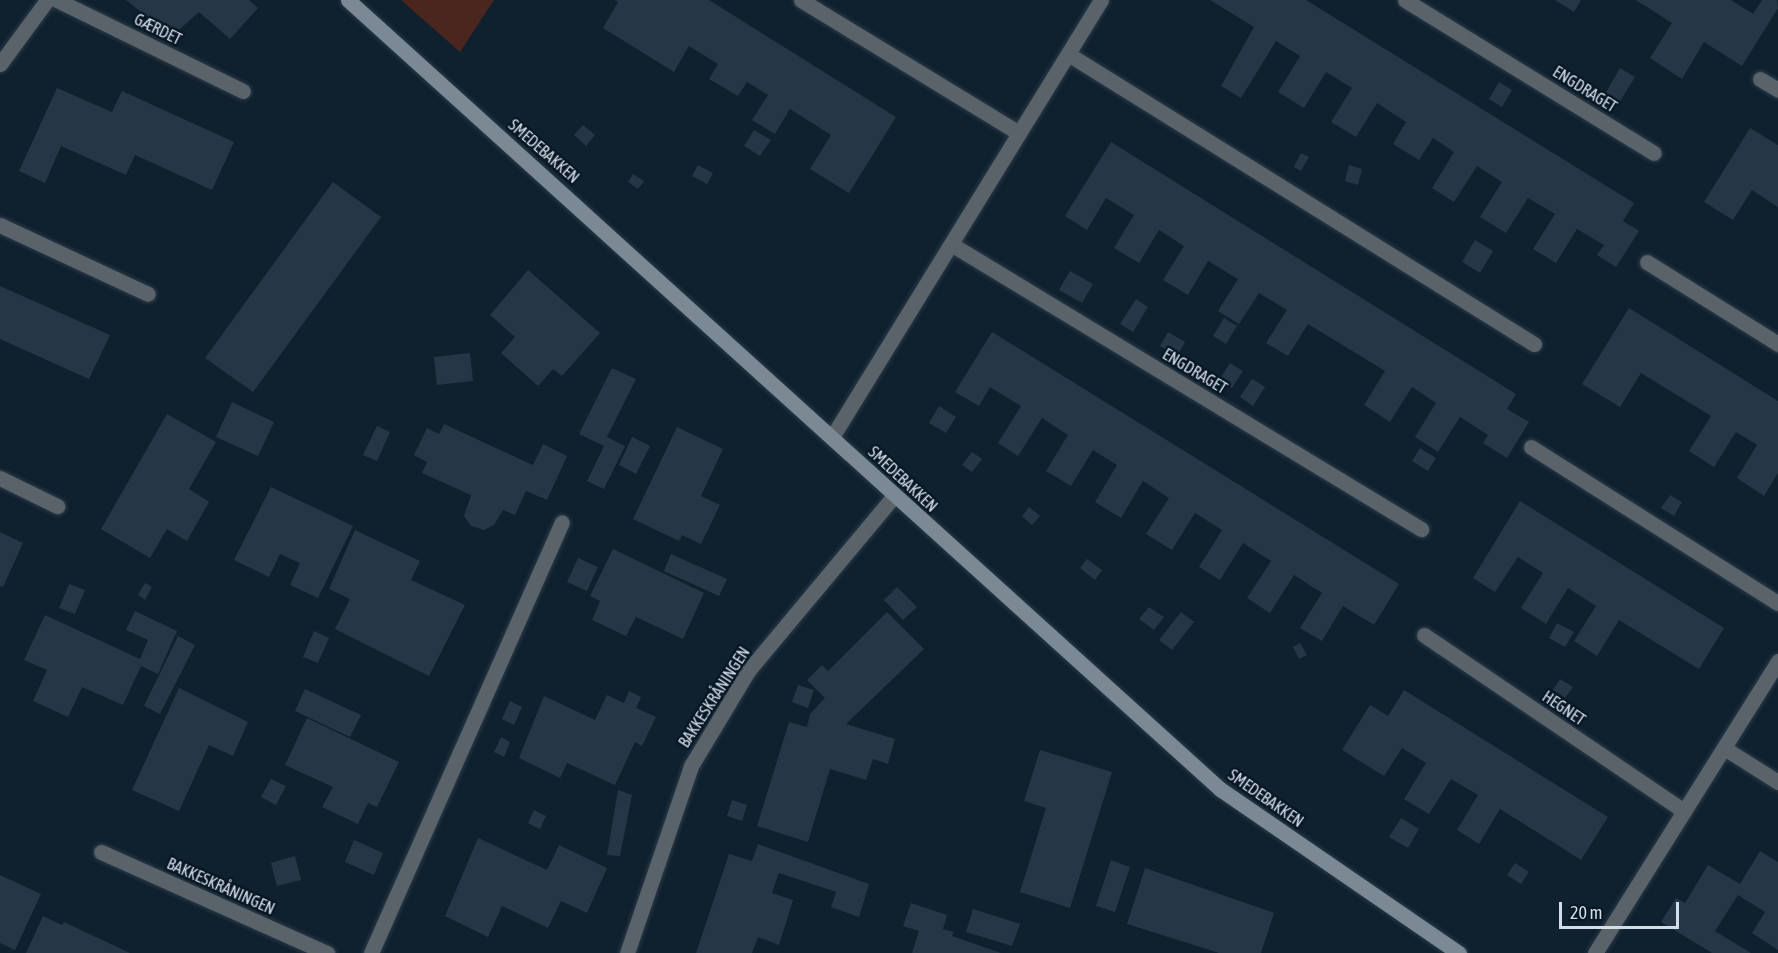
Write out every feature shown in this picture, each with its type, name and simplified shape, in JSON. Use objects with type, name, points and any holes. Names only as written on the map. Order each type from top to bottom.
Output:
[{"type":"street","points":[[0,64],[47,0]]},
{"type":"street","name":"GÆRDET","points":[[57,0],[243,91]]},
{"type":"street","name":"SMEDEBAKKEN","points":[[348,0],[1220,789],[1459,953]]},
{"type":"street","points":[[801,0],[1019,133]]},
{"type":"street","points":[[832,437],[1101,0]]},
{"type":"street","name":"ENGDRAGET","points":[[1405,0],[1654,153]]},
{"type":"street","points":[[1068,54],[1534,344]]},
{"type":"street","points":[[1760,79],[1778,90]]},
{"type":"street","points":[[0,225],[148,294]]},
{"type":"street","name":"ENGDRAGET","points":[[951,244],[1421,529]]},
{"type":"street","points":[[1647,262],[1778,344]]},
{"type":"street","points":[[1532,447],[1778,603]]},
{"type":"street","points":[[0,478],[57,506]]},
{"type":"street","name":"BAKKESKRÅNINGEN","points":[[627,953],[691,766],[748,671],[894,496]]},
{"type":"street","points":[[372,953],[562,522]]},
{"type":"street","name":"HEGNET","points":[[1424,635],[1684,811]]},
{"type":"street","points":[[1595,953],[1778,661]]},
{"type":"street","points":[[1724,748],[1778,782]]},
{"type":"street","name":"BAKKESKRÅNINGEN","points":[[101,852],[327,953]]},
{"type":"shaded area","points":[[401,0],[494,0],[460,52]]},
{"type":"building","points":[[126,0],[249,0],[258,8],[230,39],[199,12],[172,36]]},
{"type":"building","points":[[615,0],[709,0],[896,117],[849,193],[810,169],[831,135],[790,109],[775,134],[752,120],[768,95],[747,82],[738,96],[709,79],[718,64],[689,46],[674,72],[603,28],[618,2]]},
{"type":"building","points":[[1210,0],[1306,0],[1634,203],[1623,221],[1639,231],[1616,267],[1597,255],[1604,245],[1577,229],[1556,263],[1533,249],[1555,214],[1528,198],[1506,233],[1480,217],[1502,182],[1477,166],[1454,202],[1432,188],[1454,152],[1433,138],[1419,160],[1393,144],[1406,122],[1377,103],[1356,137],[1331,122],[1352,88],[1326,72],[1304,108],[1278,92],[1300,56],[1276,41],[1241,98],[1221,86],[1254,27]]},
{"type":"building","points":[[1555,0],[1581,0],[1574,12]]},
{"type":"building","points":[[1636,0],[1731,0],[1753,14],[1762,0],[1777,0],[1778,8],[1742,66],[1704,42],[1682,79],[1650,58],[1672,23]]},
{"type":"building","points":[[1620,68],[1635,77],[1619,103],[1605,94]]},
{"type":"building","points":[[1499,82],[1512,90],[1502,107],[1489,99]]},
{"type":"building","points":[[57,88],[112,112],[122,91],[234,142],[212,190],[135,155],[126,175],[61,146],[45,183],[19,171]]},
{"type":"building","points":[[583,125],[595,135],[586,146],[574,135]]},
{"type":"building","points":[[1750,128],[1778,145],[1778,207],[1752,190],[1733,220],[1704,202]]},
{"type":"building","points":[[754,130],[771,140],[760,156],[744,146]]},
{"type":"building","points":[[1111,142],[1516,394],[1507,409],[1529,422],[1507,458],[1483,443],[1488,435],[1460,417],[1438,452],[1415,437],[1436,403],[1412,387],[1390,422],[1364,405],[1385,371],[1308,324],[1288,356],[1266,343],[1287,310],[1259,293],[1239,324],[1218,311],[1238,279],[1208,261],[1188,295],[1163,280],[1184,246],[1159,230],[1139,263],[1114,248],[1134,215],[1106,198],[1087,230],[1065,216]]},
{"type":"building","points":[[1301,153],[1309,157],[1301,171],[1294,167]]},
{"type":"building","points":[[698,165],[713,173],[707,184],[692,176]]},
{"type":"building","points":[[1349,165],[1362,169],[1358,185],[1345,181]]},
{"type":"building","points":[[633,174],[644,181],[638,189],[628,182]]},
{"type":"building","points":[[333,182],[381,217],[253,392],[205,358]]},
{"type":"building","points":[[1475,240],[1493,251],[1480,273],[1462,262]]},
{"type":"building","points":[[528,270],[600,333],[562,376],[553,369],[538,386],[501,353],[515,337],[490,315]]},
{"type":"building","points":[[1070,271],[1093,284],[1082,303],[1059,290]]},
{"type":"building","points":[[0,286],[110,335],[89,379],[0,339]]},
{"type":"building","points":[[1136,299],[1148,307],[1133,332],[1120,324]]},
{"type":"building","points":[[1629,308],[1778,401],[1778,473],[1764,496],[1737,478],[1757,445],[1736,432],[1714,467],[1689,451],[1711,416],[1641,373],[1620,407],[1582,384]]},
{"type":"building","points":[[1224,318],[1237,326],[1226,344],[1213,336]]},
{"type":"building","points":[[992,332],[1399,584],[1374,625],[1343,606],[1322,641],[1300,628],[1322,593],[1294,575],[1270,613],[1247,598],[1271,561],[1243,543],[1220,580],[1199,567],[1222,530],[1195,513],[1172,550],[1146,534],[1169,498],[1143,481],[1121,518],[1095,502],[1117,465],[1093,450],[1071,486],[1046,471],[1068,435],[1042,418],[1018,456],[998,443],[1021,406],[990,387],[979,406],[955,392]]},
{"type":"building","points":[[1168,332],[1185,342],[1177,356],[1160,346]]},
{"type":"building","points":[[470,353],[473,381],[437,385],[434,357]]},
{"type":"building","points":[[1230,363],[1243,371],[1232,388],[1219,380]]},
{"type":"building","points":[[612,368],[636,379],[607,437],[625,446],[604,489],[587,481],[604,446],[579,434]]},
{"type":"building","points":[[1252,379],[1265,387],[1253,406],[1240,397]]},
{"type":"building","points":[[232,402],[274,422],[258,456],[216,437]]},
{"type":"building","points":[[939,406],[956,417],[946,433],[929,423]]},
{"type":"building","points":[[167,414],[216,442],[189,489],[209,502],[187,541],[167,529],[150,558],[101,529]]},
{"type":"building","points":[[444,424],[533,465],[543,444],[567,456],[547,500],[526,491],[515,515],[503,510],[494,525],[484,530],[471,526],[464,516],[471,495],[422,473],[427,462],[414,455],[427,428],[439,434]]},
{"type":"building","points":[[377,426],[390,432],[377,461],[363,455]]},
{"type":"building","points":[[677,427],[723,449],[701,496],[720,505],[701,544],[682,535],[679,541],[633,519]]},
{"type":"building","points":[[632,437],[650,446],[636,474],[619,465]]},
{"type":"building","points":[[1420,448],[1436,458],[1428,471],[1412,461]]},
{"type":"building","points":[[972,452],[982,459],[972,472],[962,465]]},
{"type":"building","points":[[271,487],[353,526],[318,598],[290,585],[300,563],[280,554],[269,577],[234,560]]},
{"type":"building","points":[[1670,495],[1682,502],[1674,516],[1661,508]]},
{"type":"building","points":[[1520,501],[1724,628],[1699,669],[1619,620],[1597,656],[1574,641],[1596,606],[1568,588],[1546,624],[1521,608],[1543,573],[1518,557],[1495,592],[1473,578]]},
{"type":"building","points":[[1029,507],[1040,516],[1032,525],[1022,516]]},
{"type":"building","points":[[355,530],[420,561],[411,580],[465,605],[429,676],[335,629],[350,599],[329,589]]},
{"type":"building","points":[[0,532],[23,543],[3,587],[0,586]]},
{"type":"building","points":[[613,549],[704,593],[683,639],[636,617],[626,636],[592,620],[600,601],[590,596]]},
{"type":"building","points":[[671,554],[727,579],[719,596],[664,571]]},
{"type":"building","points":[[578,558],[598,567],[587,591],[567,582]]},
{"type":"building","points":[[1087,559],[1102,570],[1095,580],[1080,568]]},
{"type":"building","points":[[145,583],[152,587],[145,600],[138,595]]},
{"type":"building","points":[[69,584],[85,590],[75,614],[59,608]]},
{"type":"building","points":[[897,587],[917,607],[903,620],[884,600]]},
{"type":"building","points":[[1149,607],[1164,617],[1154,630],[1139,619]]},
{"type":"building","points":[[135,611],[177,631],[158,674],[141,666],[123,705],[82,687],[68,717],[33,701],[47,670],[24,660],[45,615],[140,659],[148,640],[126,630]]},
{"type":"building","points":[[887,612],[924,649],[846,724],[895,739],[888,764],[873,759],[866,780],[830,769],[808,842],[757,826],[789,722],[807,727],[810,714],[825,698],[807,680],[822,665],[828,671]]},
{"type":"building","points":[[1181,612],[1194,622],[1172,650],[1159,640]]},
{"type":"building","points":[[1557,623],[1574,632],[1565,647],[1549,638]]},
{"type":"building","points":[[314,631],[329,638],[318,663],[303,657]]},
{"type":"building","points":[[178,636],[195,645],[160,714],[144,706]]},
{"type":"building","points":[[1300,643],[1307,655],[1299,659],[1293,647]]},
{"type":"building","points":[[1560,679],[1573,687],[1565,698],[1553,690]]},
{"type":"building","points":[[798,685],[814,690],[808,708],[792,702]]},
{"type":"building","points":[[179,688],[248,722],[233,756],[209,745],[179,811],[132,790]]},
{"type":"building","points":[[305,689],[361,715],[350,737],[295,711]]},
{"type":"building","points":[[1404,690],[1608,817],[1581,860],[1500,809],[1479,844],[1457,830],[1478,795],[1451,779],[1429,814],[1404,799],[1426,763],[1402,748],[1384,776],[1342,750],[1370,705],[1388,716]]},
{"type":"building","points":[[629,691],[641,697],[636,708],[656,717],[642,746],[635,742],[615,785],[567,763],[560,778],[519,758],[544,696],[595,720],[607,695],[624,703]]},
{"type":"building","points":[[510,701],[522,707],[514,725],[502,719]]},
{"type":"building","points":[[307,718],[399,762],[377,807],[368,803],[358,824],[322,807],[333,787],[285,765]]},
{"type":"building","points":[[501,737],[510,742],[504,757],[494,752]]},
{"type":"building","points":[[1040,750],[1112,772],[1070,908],[1020,892],[1046,808],[1024,801]]},
{"type":"building","points":[[271,779],[286,786],[276,805],[261,797]]},
{"type":"building","points":[[618,790],[632,795],[620,856],[607,855]]},
{"type":"building","points":[[732,800],[747,805],[742,821],[727,816]]},
{"type":"building","points":[[534,810],[546,816],[540,829],[528,823]]},
{"type":"building","points":[[1401,818],[1419,829],[1408,848],[1389,837]]},
{"type":"building","points":[[478,838],[547,870],[559,845],[607,868],[587,913],[561,901],[548,928],[502,906],[488,937],[445,916]]},
{"type":"building","points":[[354,840],[383,853],[374,875],[345,862]]},
{"type":"building","points":[[758,844],[869,884],[859,917],[831,907],[836,892],[779,873],[772,893],[793,900],[779,945],[758,937],[752,953],[696,953],[729,854],[752,861]]},
{"type":"building","points":[[1760,851],[1778,862],[1778,950],[1752,933],[1765,912],[1738,895],[1715,931],[1751,953],[1712,953],[1661,922],[1676,898],[1685,903],[1708,865],[1740,884]]},
{"type":"building","points":[[295,856],[301,880],[277,886],[271,863]]},
{"type":"building","points":[[1111,860],[1130,867],[1115,912],[1096,906]]},
{"type":"building","points":[[1515,863],[1529,872],[1521,884],[1507,875]]},
{"type":"building","points":[[1145,868],[1274,913],[1261,953],[1219,953],[1127,924]]},
{"type":"building","points":[[0,875],[41,894],[15,950],[0,943]]},
{"type":"building","points":[[911,903],[947,915],[943,929],[954,932],[952,936],[1001,953],[912,953],[919,931],[903,926]]},
{"type":"building","points":[[973,909],[1020,924],[1012,946],[966,932]]},
{"type":"building","points":[[43,916],[62,925],[64,922],[130,953],[26,953]]}]
